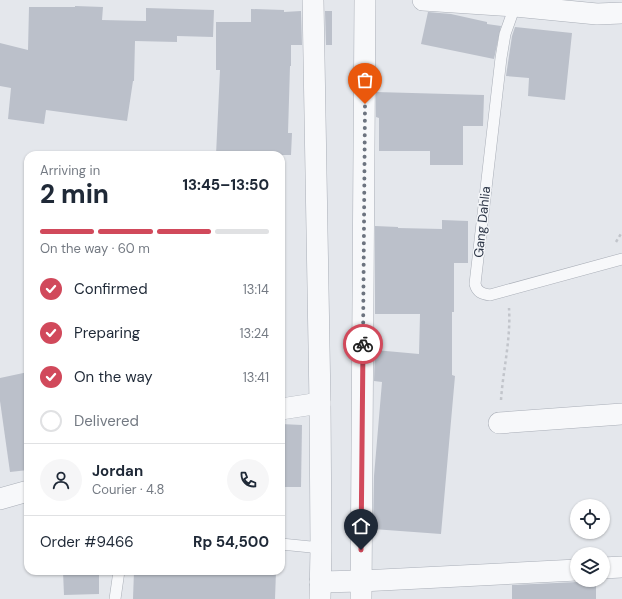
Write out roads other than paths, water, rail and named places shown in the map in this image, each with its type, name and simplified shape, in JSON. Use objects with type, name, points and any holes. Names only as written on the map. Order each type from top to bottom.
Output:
[{"type":"street","points":[[313,0],[321,548],[323,588],[358,587],[570,571]]},
{"type":"street","points":[[358,587],[365,0]]},
{"type":"street","points":[[423,0],[517,3],[597,14],[622,13]]},
{"type":"street","points":[[285,408],[320,403]]},
{"type":"street","points":[[499,423],[622,414]]},
{"type":"street","points":[[0,499],[24,492]]},
{"type":"street","points":[[610,568],[622,567]]},
{"type":"lane","name":"Gang Dahlia","points":[[517,3],[505,34],[501,58],[475,284],[476,289],[482,294],[498,294],[622,259]]},
{"type":"lane","points":[[285,544],[321,548]]},
{"type":"lane","points":[[115,599],[118,575]]}]
